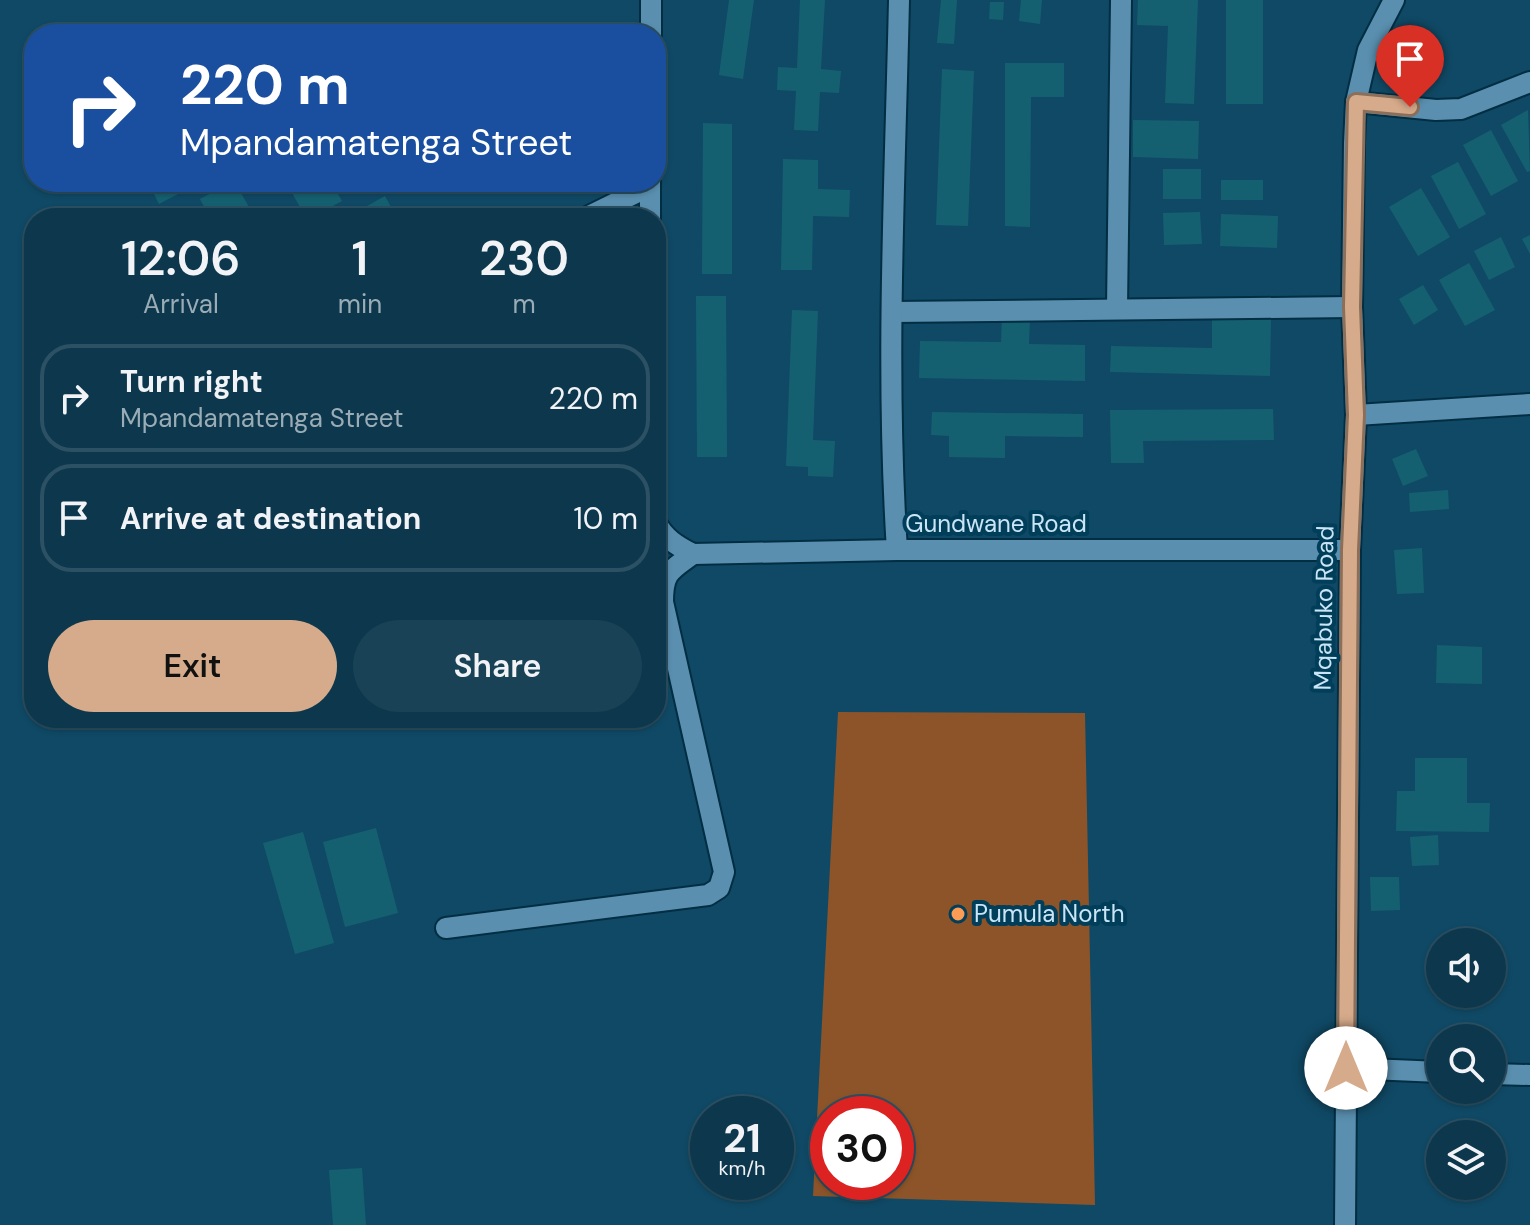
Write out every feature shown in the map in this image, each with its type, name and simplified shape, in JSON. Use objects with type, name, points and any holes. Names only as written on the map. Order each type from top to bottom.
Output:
[{"type":"street","points":[[651,0],[651,24]]},
{"type":"street","points":[[897,550],[893,312],[899,0]]},
{"type":"street","points":[[1117,308],[1121,0]]},
{"type":"street","name":"Mqabuko Road","points":[[1345,1225],[1350,550],[1356,415],[1352,307],[1356,102],[1368,50],[1394,0]]},
{"type":"street","points":[[1356,102],[1436,110],[1461,109],[1530,82]]},
{"type":"street","points":[[604,208],[635,192]]},
{"type":"street","points":[[893,312],[1352,307]]},
{"type":"street","points":[[1356,415],[1530,404]]},
{"type":"street","points":[[666,537],[693,554],[666,577]]},
{"type":"street","name":"Gundwane Road","points":[[693,554],[897,550],[1350,550]]},
{"type":"street","points":[[446,928],[708,895],[719,888],[724,872],[666,615]]},
{"type":"street","points":[[1346,1068],[1426,1071]]},
{"type":"street","points":[[1506,1074],[1530,1075]]},
{"type":"shaded area","name":"Pumula North","points":[[838,712],[1085,713],[1095,1205],[914,1199],[914,1096],[818,1096]]},
{"type":"building","points":[[729,0],[754,0],[743,79],[719,75]]},
{"type":"building","points":[[800,0],[825,0],[821,69],[841,71],[839,93],[820,92],[818,131],[794,130],[796,91],[777,90],[778,67],[797,68]]},
{"type":"building","points":[[941,0],[957,0],[954,44],[937,43]]},
{"type":"building","points":[[1021,0],[1042,0],[1040,24],[1019,21]]},
{"type":"building","points":[[1138,0],[1198,0],[1194,104],[1165,103],[1168,26],[1137,25]]},
{"type":"building","points":[[1226,0],[1263,0],[1263,104],[1226,104]]},
{"type":"building","points":[[990,2],[1004,2],[1003,20],[989,19]]},
{"type":"building","points":[[1005,63],[1064,63],[1064,97],[1031,97],[1030,227],[1005,226]]},
{"type":"building","points":[[942,69],[974,71],[968,226],[936,225]]},
{"type":"building","points":[[1528,110],[1530,171],[1527,172],[1501,125]]},
{"type":"building","points":[[1133,120],[1199,121],[1198,159],[1133,157]]},
{"type":"building","points":[[703,123],[732,124],[732,274],[702,274]]},
{"type":"building","points":[[1491,130],[1518,181],[1491,196],[1463,145]]},
{"type":"building","points":[[783,159],[818,160],[818,189],[850,190],[849,217],[813,216],[812,270],[781,270]]},
{"type":"building","points":[[1458,162],[1486,214],[1459,229],[1431,176]]},
{"type":"building","points":[[1163,169],[1201,169],[1201,199],[1163,199]]},
{"type":"building","points":[[1221,180],[1263,180],[1263,200],[1221,200]]},
{"type":"building","points":[[1421,188],[1450,237],[1418,256],[1389,207]]},
{"type":"building","points":[[153,192],[182,192],[159,204]]},
{"type":"building","points":[[213,192],[241,192],[249,208],[205,208],[200,199]]},
{"type":"building","points":[[292,192],[337,192],[342,201],[329,208],[300,208]]},
{"type":"building","points":[[385,196],[392,208],[364,208]]},
{"type":"building","points":[[1200,212],[1202,244],[1164,245],[1163,213]]},
{"type":"building","points":[[1221,214],[1278,216],[1277,248],[1220,246]]},
{"type":"building","points":[[1530,235],[1530,254],[1522,239]]},
{"type":"building","points":[[1501,237],[1515,267],[1489,280],[1474,251]]},
{"type":"building","points":[[1469,263],[1495,310],[1465,326],[1439,280]]},
{"type":"building","points":[[1423,285],[1438,310],[1414,325],[1399,299]]},
{"type":"building","points":[[696,296],[726,296],[727,457],[697,457]]},
{"type":"building","points":[[792,310],[818,311],[813,440],[835,441],[833,477],[808,476],[808,467],[786,466]]},
{"type":"building","points":[[1002,316],[1030,317],[1029,344],[1085,345],[1085,381],[919,378],[920,341],[1001,342]]},
{"type":"building","points":[[1212,316],[1271,318],[1270,376],[1110,372],[1111,346],[1212,348]]},
{"type":"building","points":[[1273,409],[1274,440],[1143,441],[1144,463],[1111,463],[1110,410]]},
{"type":"building","points":[[932,412],[1083,414],[1083,437],[1005,436],[1005,458],[949,457],[949,436],[931,435]]},
{"type":"building","points":[[1416,449],[1428,476],[1403,486],[1392,459]]},
{"type":"building","points":[[1448,490],[1449,509],[1410,512],[1409,493]]},
{"type":"building","points":[[1422,548],[1424,593],[1397,594],[1394,550]]},
{"type":"building","points":[[1437,645],[1482,647],[1482,684],[1436,683]]},
{"type":"building","points":[[1415,758],[1467,758],[1467,803],[1490,803],[1489,832],[1396,831],[1397,791],[1415,791]]},
{"type":"building","points":[[376,828],[398,913],[345,927],[323,842]]},
{"type":"building","points":[[303,832],[334,943],[295,954],[263,843]]},
{"type":"building","points":[[1438,835],[1439,865],[1412,866],[1410,837]]},
{"type":"building","points":[[1370,877],[1399,877],[1400,910],[1371,911]]},
{"type":"building","points":[[362,1168],[366,1225],[333,1225],[329,1170]]},
{"type":"place","name":"Pumula North","points":[[958,914]]},
{"type":"route","points":[[1346,1068],[1350,550],[1356,415],[1352,307],[1356,102],[1410,107]]}]
